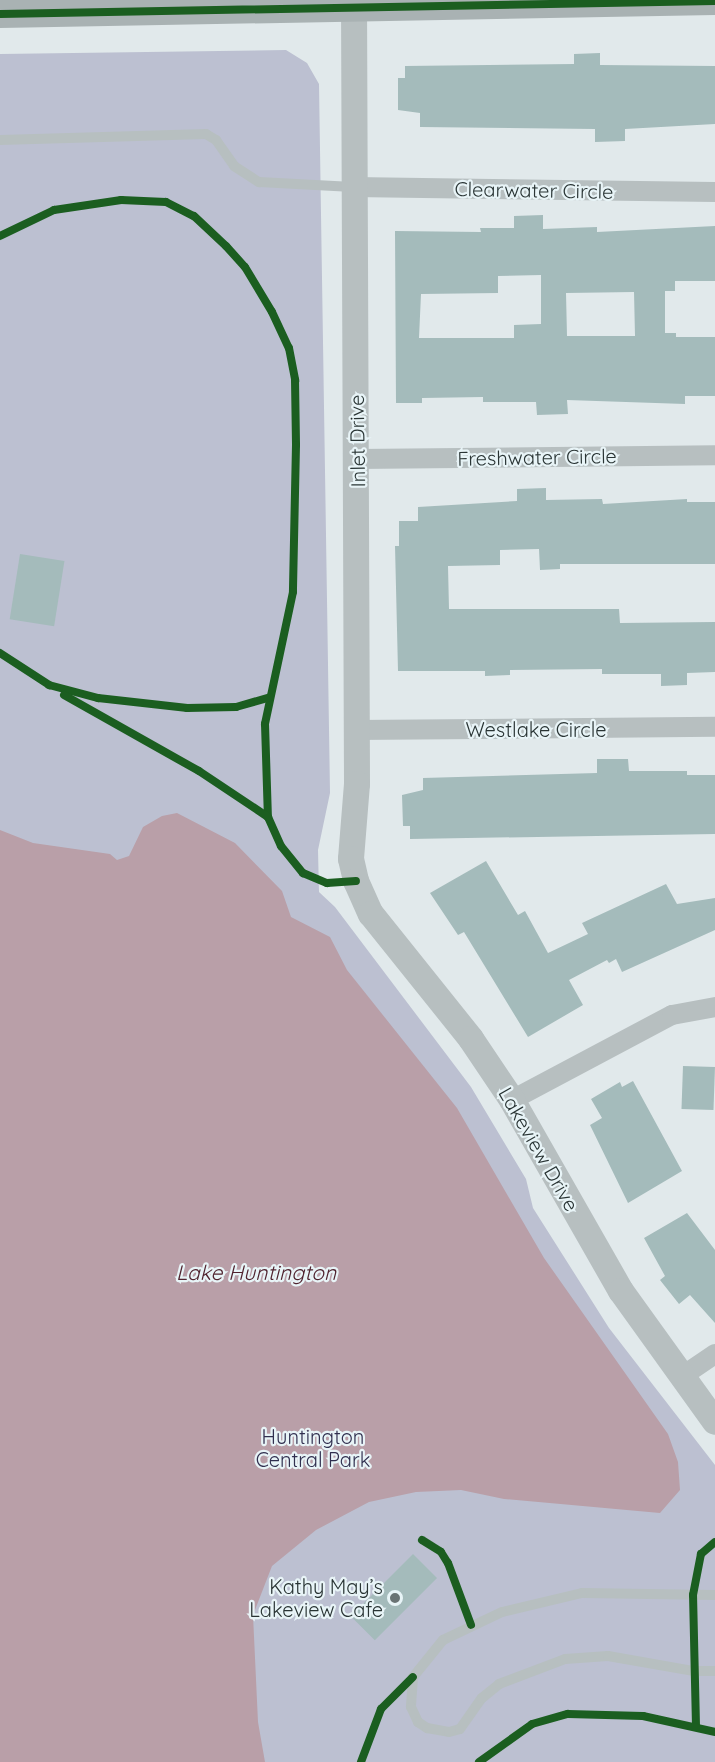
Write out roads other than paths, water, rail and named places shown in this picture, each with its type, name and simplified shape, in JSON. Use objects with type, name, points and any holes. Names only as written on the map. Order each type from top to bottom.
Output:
[{"type":"main road","points":[[0,14],[353,3],[715,2]]},
{"type":"street","name":"Inlet Drive","points":[[353,3],[353,187],[358,459],[357,783],[351,859],[356,881]]},
{"type":"street","name":"Clearwater Circle","points":[[353,187],[715,192]]},
{"type":"street","name":"Freshwater Circle","points":[[358,459],[715,455]]},
{"type":"street","name":"Westlake Circle","points":[[356,730],[715,728]]},
{"type":"street","name":"Lakeview Drive","points":[[356,881],[371,914],[471,1039],[512,1100],[621,1291],[715,1422]]},
{"type":"street","points":[[512,1100],[672,1015],[715,1007]]},
{"type":"street","points":[[681,1377],[715,1354]]},
{"type":"lane","points":[[0,140],[206,134],[216,140],[234,165],[259,182],[353,187]]},
{"type":"lane","points":[[715,1595],[582,1593],[502,1612],[443,1640],[413,1677],[411,1707],[418,1722],[427,1728],[448,1732],[460,1729],[482,1698],[499,1684],[565,1659],[608,1656],[693,1671],[715,1671]]},
{"type":"water","name":"Lake Huntington","points":[[177,813],[235,843],[282,891],[291,917],[330,937],[347,970],[457,1108],[544,1258],[668,1434],[678,1462],[680,1490],[660,1513],[504,1499],[461,1490],[416,1492],[369,1502],[316,1530],[272,1566],[253,1615],[258,1722],[265,1762],[0,1762],[0,830],[33,843],[110,854],[117,860],[129,856],[143,827],[162,816]]},
{"type":"place","name":"Kathy May’s Lakeview Cafe","points":[[395,1598]]},
{"type":"park label","name":"Huntington Central Park","points":[[313,1448]]}]
